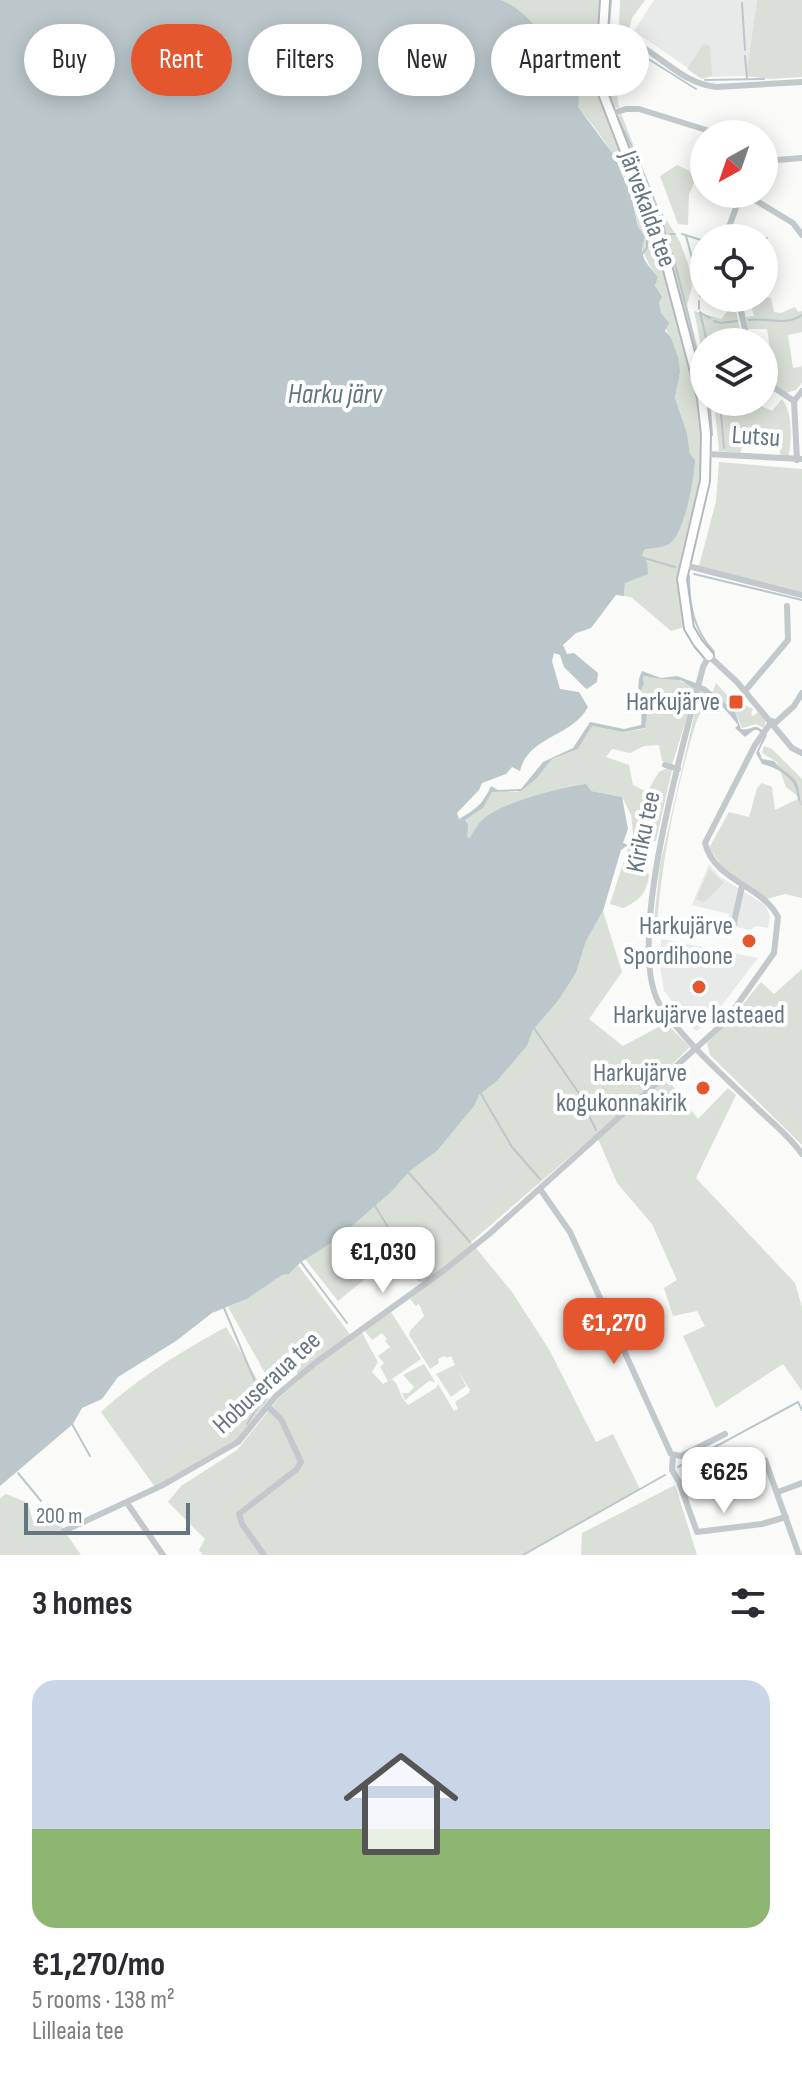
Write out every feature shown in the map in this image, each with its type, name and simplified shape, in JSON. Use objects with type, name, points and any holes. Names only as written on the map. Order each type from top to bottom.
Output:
[{"type":"street","name":"Järvekalda tee","points":[[604,24],[605,0]]},
{"type":"street","points":[[649,52],[703,85],[717,87],[802,82]]},
{"type":"street","name":"Järvekalda tee","points":[[605,96],[669,269],[702,398],[707,454],[702,503],[684,565],[683,594],[689,628],[709,656],[773,722],[792,748],[802,753]]},
{"type":"street","points":[[611,114],[639,109],[690,125]]},
{"type":"street","points":[[778,160],[802,158]]},
{"type":"street","points":[[767,208],[793,223],[802,235]]},
{"type":"street","points":[[778,390],[794,401]]},
{"type":"street","points":[[799,460],[794,401],[802,391]]},
{"type":"street","name":"Lutsu","points":[[707,454],[799,460]]},
{"type":"street","points":[[684,565],[802,595]]},
{"type":"street","points":[[745,691],[788,640],[787,606]]},
{"type":"street","name":"Kiriku tee","points":[[709,656],[703,667],[678,769],[653,890],[649,933],[650,978],[661,1007],[802,1154]]},
{"type":"street","points":[[733,927],[742,886],[718,869],[705,843],[763,733],[794,706],[802,693]]},
{"type":"street","points":[[665,765],[678,769]]},
{"type":"street","name":"Hobuseraua tee","points":[[64,1531],[188,1472],[238,1442],[276,1396],[324,1355],[443,1271],[540,1189],[732,1014],[771,958],[778,917],[773,908],[742,886]]},
{"type":"street","points":[[540,1189],[570,1232],[673,1456],[672,1470],[697,1532],[762,1524],[786,1517]]},
{"type":"street","points":[[264,1555],[242,1524],[239,1514],[297,1469],[301,1462],[281,1419],[268,1407]]},
{"type":"street","points":[[673,1456],[681,1456],[725,1434]]},
{"type":"street","points":[[765,1460],[799,1555]]},
{"type":"street","points":[[778,1492],[802,1483]]},
{"type":"street","points":[[127,1503],[163,1555]]},
{"type":"shaded area","points":[[459,0],[602,0],[601,24],[491,24],[491,28]]},
{"type":"shaded area","points":[[620,0],[645,0],[630,24],[619,24]]},
{"type":"shaded area","points":[[654,0],[757,0],[746,76],[701,77],[649,41],[649,24],[639,24]]},
{"type":"shaded area","points":[[757,0],[802,0],[802,77],[770,79],[746,76]]},
{"type":"shaded area","points":[[703,44],[710,46],[712,76],[702,79],[687,69]]},
{"type":"shaded area","points":[[567,96],[601,96],[666,272],[690,366],[690,416],[701,416],[702,483],[681,558],[678,582],[685,627],[671,631],[631,597],[624,596],[625,583],[644,550],[668,545],[690,454],[687,433],[675,398],[680,372],[661,313],[655,286],[658,277],[642,248],[628,187],[614,157]]},
{"type":"shaded area","points":[[617,96],[619,108],[611,106],[608,98]]},
{"type":"shaded area","points":[[621,113],[654,199],[680,242],[688,264],[690,294],[687,305],[693,328],[690,328],[690,338],[669,255],[616,120]]},
{"type":"shaded area","points":[[677,165],[690,171],[688,225],[678,224],[660,176]]},
{"type":"shaded area","points":[[795,307],[798,312],[802,311],[802,332],[788,335],[793,368],[802,364],[802,383],[796,390],[786,393],[778,388],[778,328],[748,328],[746,317],[754,316],[753,312],[781,313]]},
{"type":"shaded area","points":[[694,312],[697,312],[721,319],[727,312],[736,312],[740,328],[697,328]]},
{"type":"shaded area","points":[[782,399],[786,405],[791,427],[788,458],[780,454],[779,439],[746,437],[740,453],[719,451],[715,416],[778,416],[778,404]]},
{"type":"shaded area","points":[[719,462],[802,469],[802,592],[699,566],[716,501]]},
{"type":"shaded area","points":[[643,676],[678,680],[696,688],[672,765],[662,761],[659,745],[644,746],[630,753],[612,749],[606,757],[629,765],[633,785],[647,792],[659,772],[667,768],[672,770],[656,841],[647,843],[642,868],[649,874],[648,881],[638,899],[624,908],[610,904],[633,833],[631,815],[622,797],[591,791],[477,825],[470,839],[466,837],[465,820],[483,808],[492,792],[518,792],[537,778],[552,759],[578,749],[592,726],[623,732],[644,729],[647,714],[640,693]]},
{"type":"shaded area","points":[[716,683],[736,705],[739,702],[753,709],[753,716],[758,712],[766,719],[764,728],[756,724],[742,728],[735,712],[712,694]]},
{"type":"shaded area","points":[[700,690],[709,695],[696,723],[676,799],[657,931],[653,928],[660,865]]},
{"type":"shaded area","points":[[764,746],[772,749],[802,779],[802,898],[785,894],[767,899],[724,869],[709,848],[729,812],[749,817],[757,788],[762,783],[772,787],[775,810],[800,798],[786,787],[777,762],[762,753]]},
{"type":"shaded area","points":[[709,864],[719,876],[765,905],[770,916],[768,928],[756,926],[750,930],[727,925],[729,914],[692,905]]},
{"type":"shaded area","points":[[709,869],[724,883],[704,902],[696,899]]},
{"type":"shaded area","points":[[603,911],[622,972],[589,1019],[623,1046],[666,1023],[690,1047],[663,1073],[698,1119],[728,1088],[736,1095],[696,1178],[795,1283],[802,1307],[802,1391],[783,1364],[716,1408],[683,1336],[705,1326],[697,1311],[673,1316],[664,1288],[677,1280],[652,1224],[617,1183],[594,1136],[471,1242],[512,1292],[550,1351],[596,1442],[613,1434],[640,1489],[523,1555],[203,1555],[199,1550],[205,1539],[168,1502],[181,1486],[237,1450],[279,1398],[300,1380],[296,1370],[302,1357],[299,1353],[283,1375],[266,1375],[228,1307],[247,1299],[282,1275],[289,1274],[298,1265],[352,1337],[361,1331],[378,1362],[372,1372],[383,1384],[388,1381],[380,1367],[384,1363],[378,1356],[390,1347],[382,1333],[372,1340],[364,1330],[391,1312],[421,1359],[392,1379],[408,1405],[438,1384],[454,1411],[458,1409],[455,1402],[469,1393],[470,1390],[459,1372],[466,1386],[451,1397],[436,1374],[455,1365],[451,1356],[438,1359],[439,1363],[430,1369],[409,1335],[424,1316],[419,1304],[416,1306],[410,1299],[430,1282],[419,1282],[392,1257],[338,1301],[305,1259],[336,1240],[390,1193],[410,1171],[437,1151],[475,1105],[479,1095],[497,1081],[527,1046],[533,1030],[558,1001],[576,973],[586,941]]},
{"type":"shaded area","name":"Harkujärve lasteaed","points":[[661,939],[758,958],[709,1022],[696,1031],[664,991],[660,966]]},
{"type":"shaded area","points":[[802,969],[802,1145],[710,1055],[707,1043],[761,982],[774,994]]},
{"type":"shaded area","points":[[226,1327],[269,1399],[237,1440],[155,1487],[101,1412],[161,1366]]},
{"type":"shaded area","points":[[424,1364],[435,1382],[429,1381],[405,1400],[402,1393],[409,1393],[414,1387],[403,1375]]},
{"type":"shaded area","points":[[675,1485],[697,1555],[581,1555],[582,1533]]},
{"type":"shaded area","points":[[6,1494],[28,1503],[34,1526],[49,1509],[81,1555],[0,1555],[0,1498]]},
{"type":"water","name":"Harku järv","points":[[0,0],[501,0],[533,24],[491,24],[491,96],[578,96],[578,107],[613,154],[631,194],[638,227],[645,236],[643,254],[646,263],[658,277],[655,286],[662,297],[659,302],[661,313],[669,323],[665,331],[678,357],[680,372],[675,398],[687,433],[690,454],[695,460],[688,505],[675,538],[669,544],[644,550],[642,555],[647,562],[648,574],[625,583],[624,596],[616,595],[591,628],[576,633],[563,645],[567,654],[574,653],[598,673],[597,682],[587,689],[584,687],[564,667],[560,655],[554,653],[552,661],[560,689],[579,692],[588,707],[572,725],[532,750],[520,771],[512,767],[506,774],[482,783],[457,813],[459,819],[478,806],[491,786],[498,790],[521,789],[543,762],[573,748],[590,722],[624,729],[641,725],[638,684],[642,671],[661,678],[677,676],[706,687],[735,712],[741,729],[756,727],[763,731],[767,735],[759,751],[762,759],[774,761],[795,780],[802,806],[790,779],[762,764],[756,753],[764,736],[758,730],[745,737],[735,728],[738,725],[729,714],[707,694],[680,680],[657,678],[645,676],[640,693],[647,714],[645,728],[623,732],[592,726],[578,749],[552,759],[537,778],[521,791],[492,792],[483,808],[465,820],[467,837],[470,838],[483,819],[499,809],[536,795],[586,784],[591,791],[622,797],[628,829],[623,843],[628,845],[621,850],[603,911],[586,941],[576,973],[558,1001],[533,1030],[527,1046],[497,1081],[479,1095],[475,1105],[437,1151],[410,1171],[390,1193],[336,1240],[247,1299],[212,1313],[176,1341],[118,1377],[102,1399],[82,1408],[73,1424],[0,1486]]},
{"type":"waterway","points":[[609,24],[611,0]]},
{"type":"waterway","points":[[742,3],[745,50]]},
{"type":"waterway","points":[[745,56],[747,79]]},
{"type":"waterway","points":[[649,59],[696,89]]},
{"type":"waterway","points":[[705,80],[764,79]]},
{"type":"waterway","points":[[618,120],[660,216],[691,328]]},
{"type":"waterway","points":[[670,234],[675,234]]},
{"type":"waterway","points":[[682,234],[690,237]]},
{"type":"waterway","points":[[642,254],[647,248],[647,240],[653,236]]},
{"type":"waterway","points":[[686,236],[690,251]]},
{"type":"waterway","points":[[700,312],[704,328]]},
{"type":"waterway","points":[[701,313],[710,318]]},
{"type":"waterway","points":[[749,320],[783,321],[802,315]]},
{"type":"waterway","points":[[714,321],[737,321]]},
{"type":"waterway","points":[[711,416],[712,435]]},
{"type":"waterway","points":[[721,416],[724,448]]},
{"type":"waterway","points":[[644,558],[675,567]]},
{"type":"waterway","points":[[694,574],[802,600]]},
{"type":"waterway","points":[[689,576],[694,617],[714,652]]},
{"type":"waterway","points":[[534,1028],[578,1092],[596,1130]]},
{"type":"waterway","points":[[481,1094],[512,1147],[540,1179]]},
{"type":"waterway","points":[[409,1173],[470,1242]]},
{"type":"waterway","points":[[375,1206],[415,1271]]},
{"type":"waterway","points":[[301,1262],[347,1323]]},
{"type":"waterway","points":[[224,1308],[264,1403]]},
{"type":"waterway","points":[[247,1424],[261,1401]]},
{"type":"waterway","points":[[678,1467],[798,1402],[802,1410]]},
{"type":"waterway","points":[[72,1424],[90,1456]]},
{"type":"waterway","points":[[18,1473],[41,1501]]},
{"type":"waterway","points":[[523,1555],[665,1475]]},
{"type":"place","name":"Harkujärve","points":[[736,702]]},
{"type":"place","name":"Harkujärve Spordihoone","points":[[749,941]]},
{"type":"place","name":"Harkujärve lasteaed","points":[[699,987]]},
{"type":"place","name":"Harkujärve kogukonnakirik","points":[[703,1088]]}]
